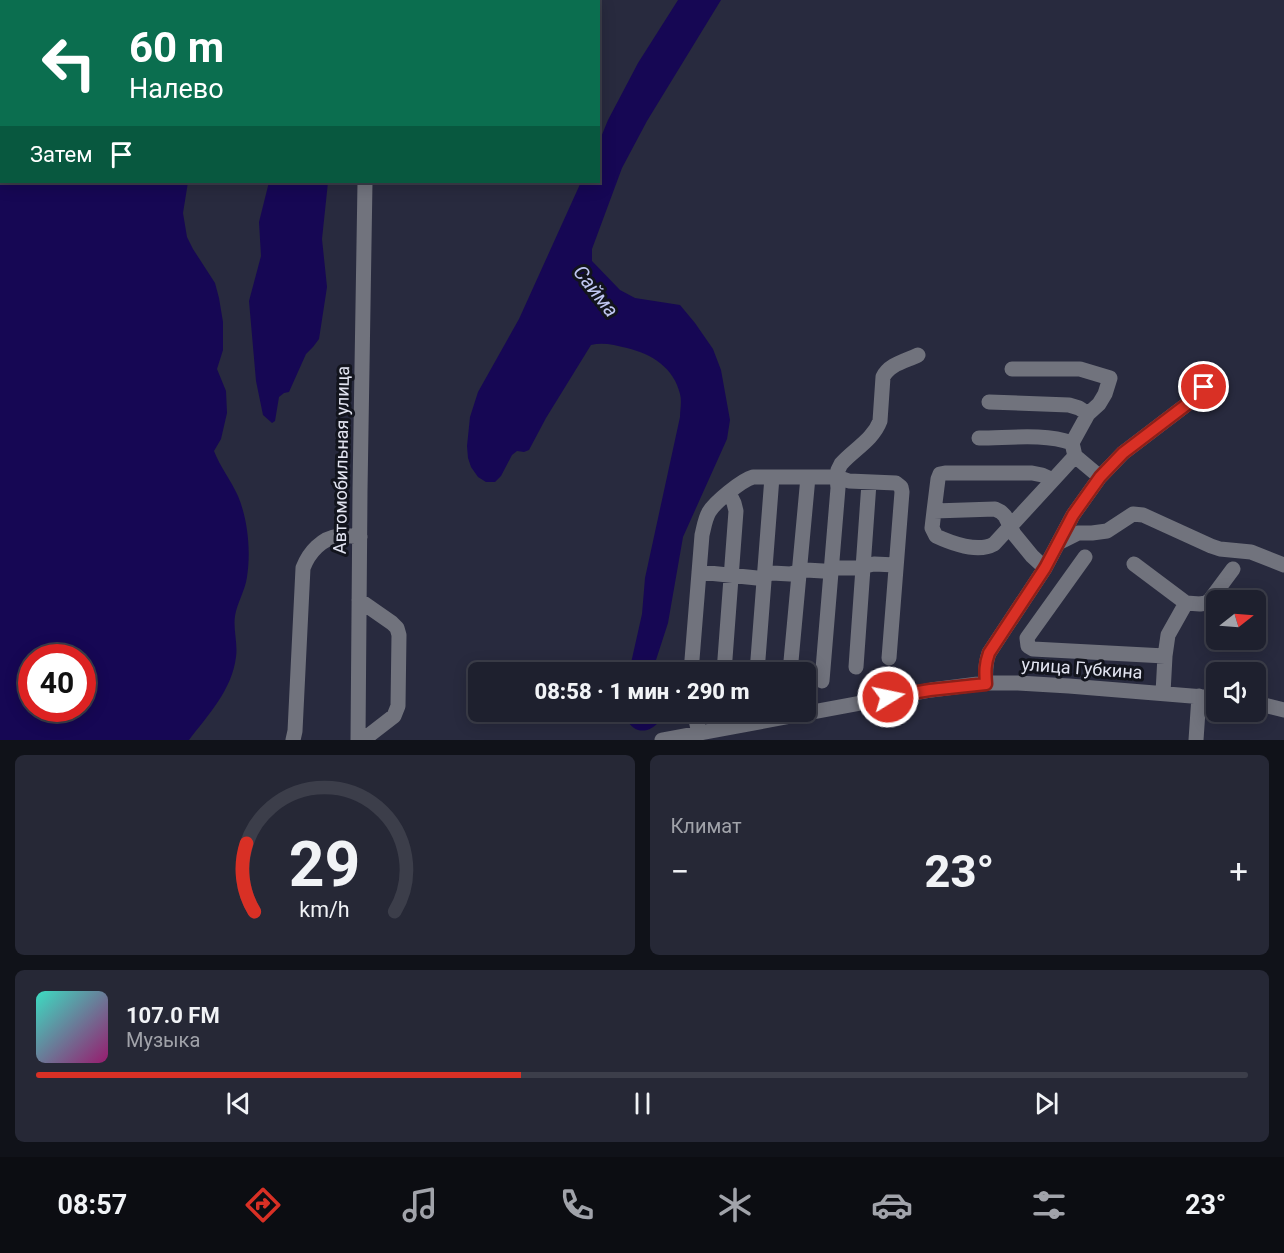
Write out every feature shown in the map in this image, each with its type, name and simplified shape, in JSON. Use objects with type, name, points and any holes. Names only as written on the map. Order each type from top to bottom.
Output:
[{"type":"street","name":"Автомобильная улица","points":[[358,740],[365,183]]},
{"type":"street","points":[[822,681],[838,470],[841,464],[879,426],[883,378],[886,371],[918,355]]},
{"type":"street","points":[[1012,369],[1080,369],[1110,378],[1105,394],[1099,404],[1088,414],[1074,449],[1053,480],[994,544],[978,548],[971,547],[936,536],[932,528],[940,474],[1032,473],[1053,480]]},
{"type":"street","points":[[986,684],[985,670],[989,653],[1045,568],[1073,515],[1100,477],[1123,453],[1186,405],[1212,378]]},
{"type":"street","points":[[989,402],[1070,405],[1088,414]]},
{"type":"street","points":[[980,438],[1062,440],[1074,449],[1100,477]]},
{"type":"street","points":[[692,662],[702,535],[708,515],[712,508],[747,479],[753,477],[837,477],[849,481],[896,483],[901,488],[888,658]]},
{"type":"street","points":[[758,662],[772,477]]},
{"type":"street","points":[[791,662],[808,477]]},
{"type":"street","points":[[856,667],[869,483]]},
{"type":"street","points":[[725,662],[736,510],[729,494]]},
{"type":"street","points":[[934,511],[995,509],[1001,512],[1032,556],[1045,568]]},
{"type":"street","points":[[1060,542],[1078,533],[1107,531],[1128,517],[1143,514],[1211,546],[1251,552],[1284,565]]},
{"type":"street","points":[[293,740],[303,568],[310,554],[324,541],[338,536],[360,537]]},
{"type":"street","points":[[1085,557],[1027,638],[1028,646],[1033,649],[1165,656]]},
{"type":"street","points":[[699,573],[757,578],[772,573],[790,574],[874,564],[896,566]]},
{"type":"street","points":[[1134,564],[1186,603],[1200,604],[1210,600],[1233,569]]},
{"type":"street","points":[[359,600],[393,623],[399,635],[396,712],[363,740]]},
{"type":"street","points":[[1163,693],[1168,635],[1186,603]]},
{"type":"street","name":"улица Губкина","points":[[662,740],[930,690],[986,684],[1059,685],[1206,697]]},
{"type":"street","points":[[1196,740],[1199,696]]},
{"type":"street","points":[[1266,706],[1284,710]]},
{"type":"street","points":[[696,722],[699,733]]},
{"type":"water","name":"Сайма","points":[[678,0],[721,0],[647,121],[622,168],[592,249],[592,261],[620,290],[635,298],[680,305],[695,323],[713,349],[721,370],[730,420],[727,439],[683,537],[668,623],[656,662],[631,662],[642,614],[645,578],[680,417],[681,397],[673,377],[667,370],[653,358],[636,351],[609,344],[591,345],[529,450],[517,451],[512,455],[501,476],[495,482],[486,482],[478,477],[468,458],[470,417],[478,392],[519,319],[581,183],[600,183],[600,140],[638,63]]},
{"type":"water","points":[[0,183],[188,183],[183,213],[187,237],[215,283],[223,322],[223,350],[217,369],[226,391],[227,413],[221,439],[214,451],[241,505],[248,536],[249,557],[246,582],[235,616],[234,669],[218,702],[189,740],[0,740]]},
{"type":"water","points":[[269,183],[328,183],[322,239],[327,287],[319,339],[306,354],[289,392],[279,397],[275,421],[272,423],[263,415],[256,381],[249,301],[261,256],[259,222]]},
{"type":"water","points":[[629,722],[658,722],[643,731]]},
{"type":"route","points":[[888,697],[986,684],[985,670],[989,653],[1045,568],[1073,515],[1100,477],[1123,453],[1186,405],[1204,387]]}]
